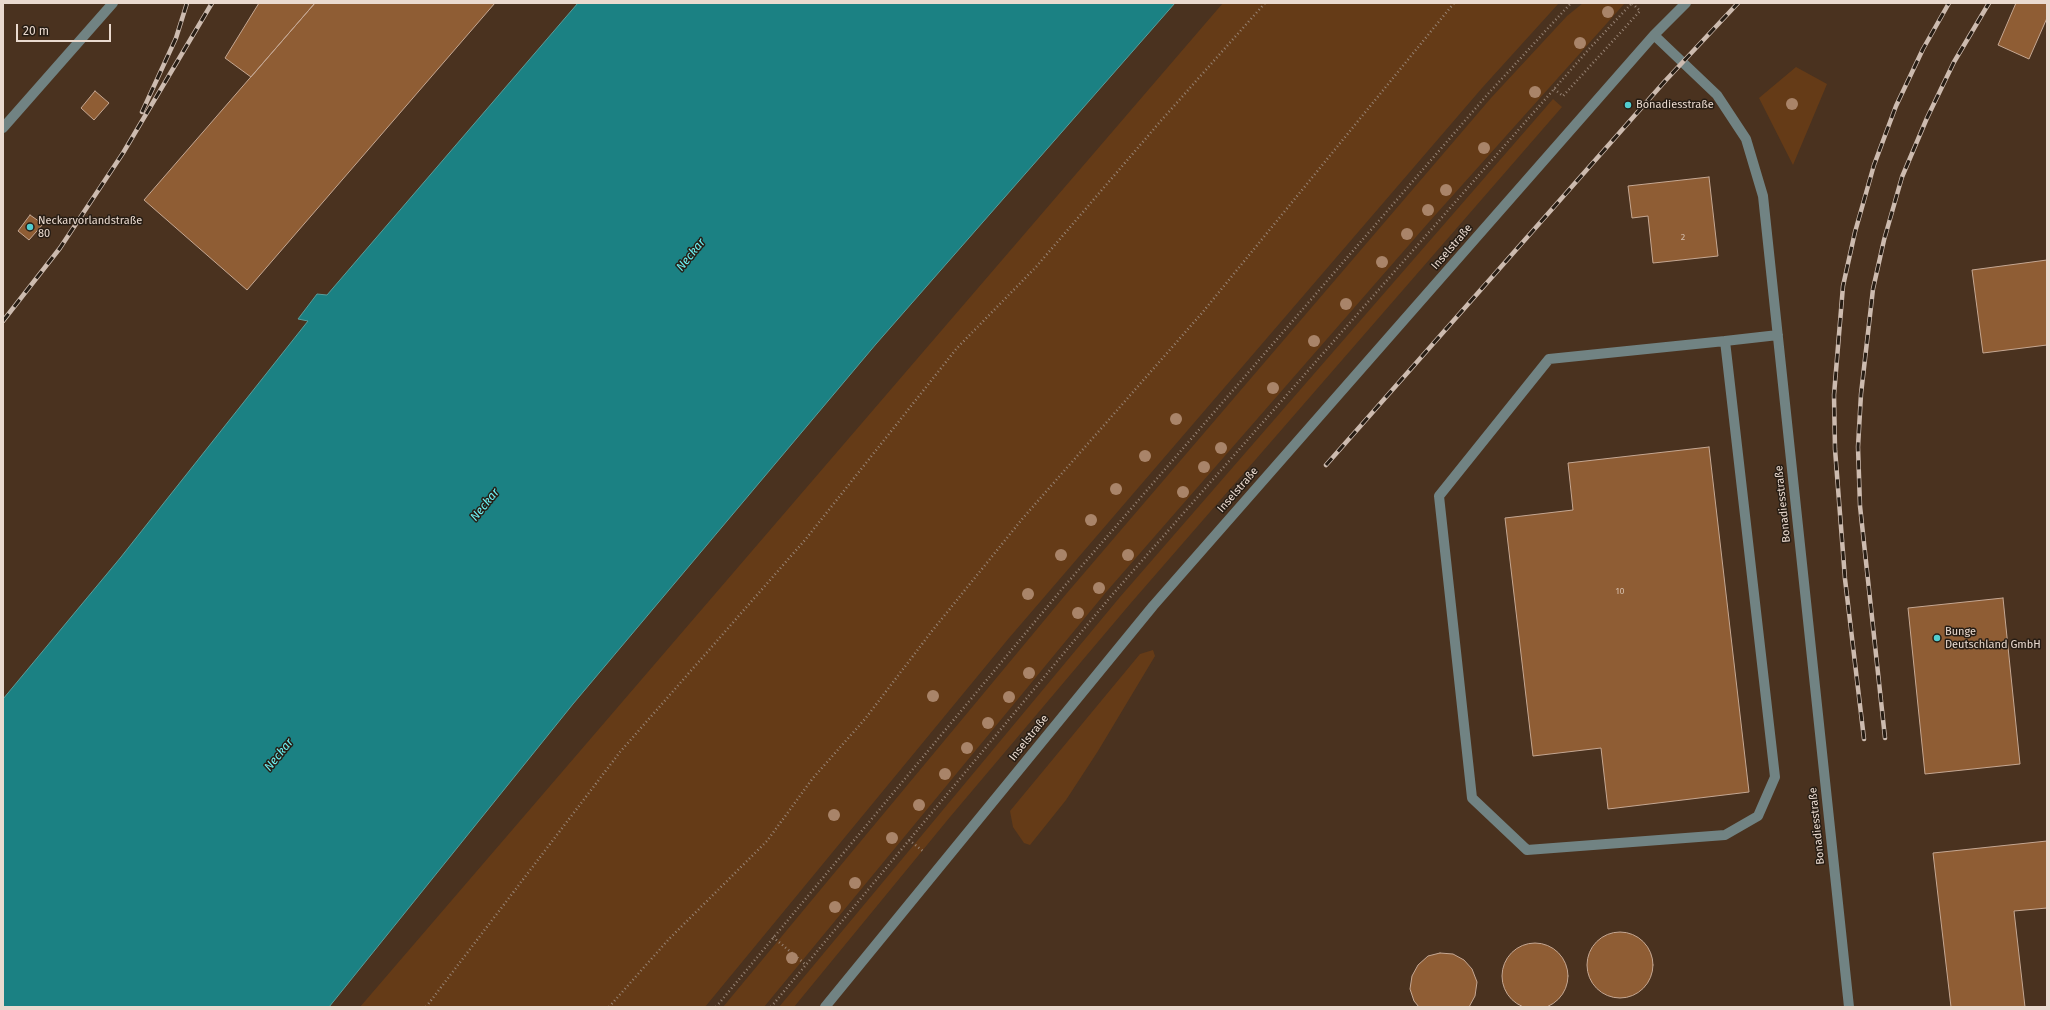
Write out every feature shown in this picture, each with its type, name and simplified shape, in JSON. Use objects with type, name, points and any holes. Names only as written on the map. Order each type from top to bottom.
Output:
[{"type":"street","points":[[3,128],[112,3]]},
{"type":"street","name":"Inselstraße","points":[[825,1007],[1153,606],[1654,35],[1686,3]]},
{"type":"street","name":"Bonadiesstraße","points":[[1654,35],[1717,95],[1746,139],[1763,196],[1849,1007]]},
{"type":"street","points":[[1725,342],[1775,777],[1758,816],[1725,835],[1527,850],[1472,798],[1440,496],[1549,359],[1725,342],[1778,335]]},
{"type":"path","points":[[426,1007],[620,752],[805,540],[957,348],[1036,267],[1159,123],[1265,3]]},
{"type":"path","points":[[609,1007],[668,940],[767,841],[812,778],[866,719],[1023,518],[1202,313],[1454,3]]},
{"type":"path","points":[[716,1007],[1062,589],[1482,101],[1570,3]]},
{"type":"path","points":[[771,1007],[1112,595],[1554,89],[1632,3],[1640,11],[1563,96],[1554,89]]},
{"type":"path","points":[[909,840],[923,851]]},
{"type":"path","points":[[773,937],[806,965]]},
{"type":"shaded area","points":[[1223,3],[1559,3],[1482,88],[1009,638],[705,1007],[360,1007]]},
{"type":"shaded area","points":[[1583,3],[1625,3],[1429,222],[1107,591],[764,1007],[723,1007],[1067,593],[1491,98],[1567,16]]},
{"type":"shaded area","points":[[1796,67],[1827,84],[1793,165],[1759,98]]},
{"type":"shaded area","points":[[1553,99],[1562,107],[1130,604],[950,817],[794,1007],[779,1007],[1120,597]]},
{"type":"shaded area","points":[[1153,650],[1155,656],[1098,751],[1066,800],[1030,845],[1024,843],[1013,827],[1010,811],[1140,654]]},
{"type":"water","name":"Neckar","points":[[578,3],[1175,3],[876,344],[573,704],[329,1007],[3,1007],[3,699],[121,557],[308,321],[298,319],[317,294],[327,295]]},
{"type":"building","points":[[259,3],[315,3],[251,77],[225,58]]},
{"type":"building","points":[[315,3],[495,3],[247,290],[144,200]]},
{"type":"building","points":[[2016,3],[2047,3],[2047,18],[2029,59],[1998,45]]},
{"type":"building","points":[[95,91],[109,103],[94,120],[81,108]]},
{"type":"building","points":[[1709,177],[1718,256],[1653,263],[1648,216],[1632,218],[1628,186]]},
{"type":"building","name":"Neckarvorlandstraße 80","points":[[30,215],[43,224],[29,240],[18,231]]},
{"type":"building","points":[[2047,260],[2047,345],[1983,353],[1972,270]]},
{"type":"building","points":[[1709,447],[1749,792],[1608,809],[1601,748],[1533,756],[1505,518],[1573,510],[1568,463]]},
{"type":"building","points":[[2003,598],[2020,764],[1925,774],[1908,608]]},
{"type":"building","points":[[2047,841],[2047,908],[2014,911],[2025,1007],[1951,1007],[1933,853]]},
{"type":"building","points":[[1620,932],[1633,935],[1643,942],[1650,952],[1653,965],[1650,978],[1643,988],[1633,995],[1620,998],[1607,995],[1597,988],[1590,978],[1587,965],[1590,952],[1597,942],[1607,935]]},
{"type":"building","points":[[1535,943],[1547,946],[1558,953],[1565,964],[1568,976],[1565,988],[1558,999],[1547,1006],[1535,1009],[1523,1006],[1512,999],[1505,988],[1502,976],[1505,964],[1512,953],[1523,946]]},
{"type":"building","points":[[1440,953],[1453,954],[1464,960],[1472,969],[1477,982],[1475,996],[1469,1007],[1419,1007],[1414,1001],[1410,989],[1412,976],[1418,965],[1428,956]]},
{"type":"railway","points":[[142,112],[176,38],[187,3]]},
{"type":"railway","points":[[3,321],[60,248],[123,153],[212,3]]},
{"type":"railway","points":[[1326,465],[1666,80],[1738,3]]},
{"type":"railway","points":[[1864,739],[1845,579],[1835,449],[1834,395],[1843,286],[1855,232],[1874,165],[1896,106],[1923,49],[1949,3]]},
{"type":"railway","points":[[1885,738],[1860,506],[1858,447],[1861,394],[1873,289],[1884,240],[1902,177],[1927,118],[1954,62],[1989,3]]},
{"type":"place","name":"Bonadiesstraße","points":[[1628,105]]},
{"type":"place","name":"Neckarvorlandstraße 80","points":[[30,227]]},
{"type":"place","name":"Bunge Deutschland GmbH","points":[[1937,638]]}]
